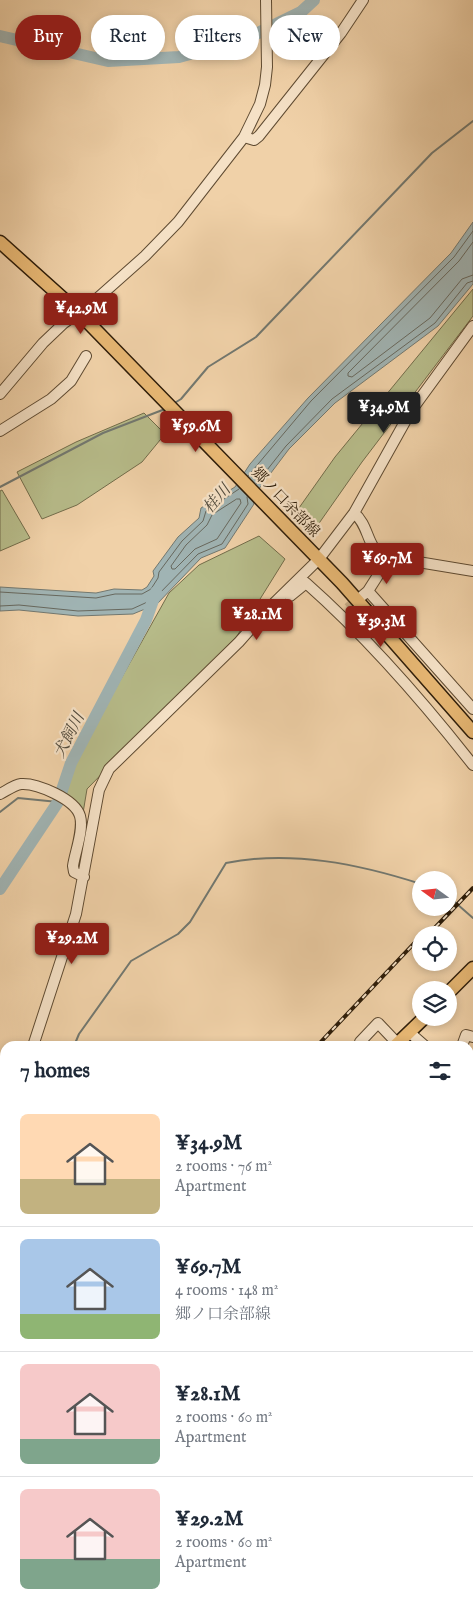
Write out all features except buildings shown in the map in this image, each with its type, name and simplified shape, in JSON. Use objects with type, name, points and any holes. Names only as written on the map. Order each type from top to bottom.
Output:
[{"type":"main road","name":"郷ノ口余部線","points":[[0,242],[78,312],[319,559],[473,732]]},
{"type":"main road","points":[[457,984],[473,968]]},
{"type":"main road","points":[[400,1041],[416,1026]]},
{"type":"street","points":[[244,137],[254,140],[259,136],[341,33],[363,0]]},
{"type":"street","points":[[0,394],[43,343],[145,256],[164,236],[244,137],[260,104],[265,85],[267,47],[265,3]]},
{"type":"street","points":[[35,1041],[76,914],[99,790],[109,769],[239,642],[270,607],[319,559],[354,513],[411,411],[473,326]]},
{"type":"street","points":[[0,431],[52,399],[71,381],[86,356]]},
{"type":"street","points":[[354,513],[366,526],[369,538],[377,552],[389,558],[473,571]]},
{"type":"street","points":[[389,558],[365,593],[444,684],[473,709]]},
{"type":"street","points":[[270,607],[279,605],[306,583],[344,611],[433,707],[473,765]]},
{"type":"street","points":[[0,794],[18,784],[32,784],[47,789],[77,809],[81,823],[72,866],[74,872],[84,877]]},
{"type":"street","points":[[361,1041],[378,1023],[393,1041]]},
{"type":"street","points":[[410,1032],[420,1041]]},
{"type":"street","points":[[464,1041],[466,1035],[473,1038]]},
{"type":"green space","points":[[473,289],[473,316],[362,462],[315,529],[294,515],[335,457]]},
{"type":"green space","points":[[144,413],[165,434],[142,462],[77,505],[42,519],[17,472],[76,442]]},
{"type":"green space","points":[[2,490],[30,538],[0,551],[0,491]]},
{"type":"green space","points":[[259,536],[285,559],[237,636],[87,789],[83,813],[66,796],[70,775],[169,593],[199,565]]},
{"type":"water","points":[[473,222],[473,284],[438,326],[335,403],[289,449],[252,498],[254,504],[225,548],[201,558],[157,604],[133,614],[78,616],[19,610],[0,611],[0,587],[96,593],[114,589],[142,590],[147,587],[154,576],[153,571],[178,537],[199,518],[201,508],[235,487],[250,464],[308,398],[451,253]]},
{"type":"waterway","points":[[0,36],[108,61],[179,57],[248,38],[301,12],[314,0]]},
{"type":"waterway","points":[[173,404],[181,399],[208,367],[256,337],[432,153],[473,121]]},
{"type":"waterway","points":[[0,487],[103,433],[165,409]]},
{"type":"waterway","name":"犬飼川","points":[[0,889],[58,802],[71,763],[146,620],[156,592]]},
{"type":"waterway","points":[[0,812],[18,798],[58,802]]},
{"type":"waterway","points":[[76,1041],[79,1034],[131,961],[178,934],[190,922],[226,863],[250,859],[275,858],[325,861],[374,870],[412,881]]},
{"type":"waterway","points":[[458,905],[473,918]]},
{"type":"tunnel","points":[[348,608],[361,596]]},
{"type":"railway","points":[[437,926],[473,888]]},
{"type":"railway","points":[[322,1041],[412,946]]},
{"type":"water label","name":"桂川","points":[[216,498]]}]
